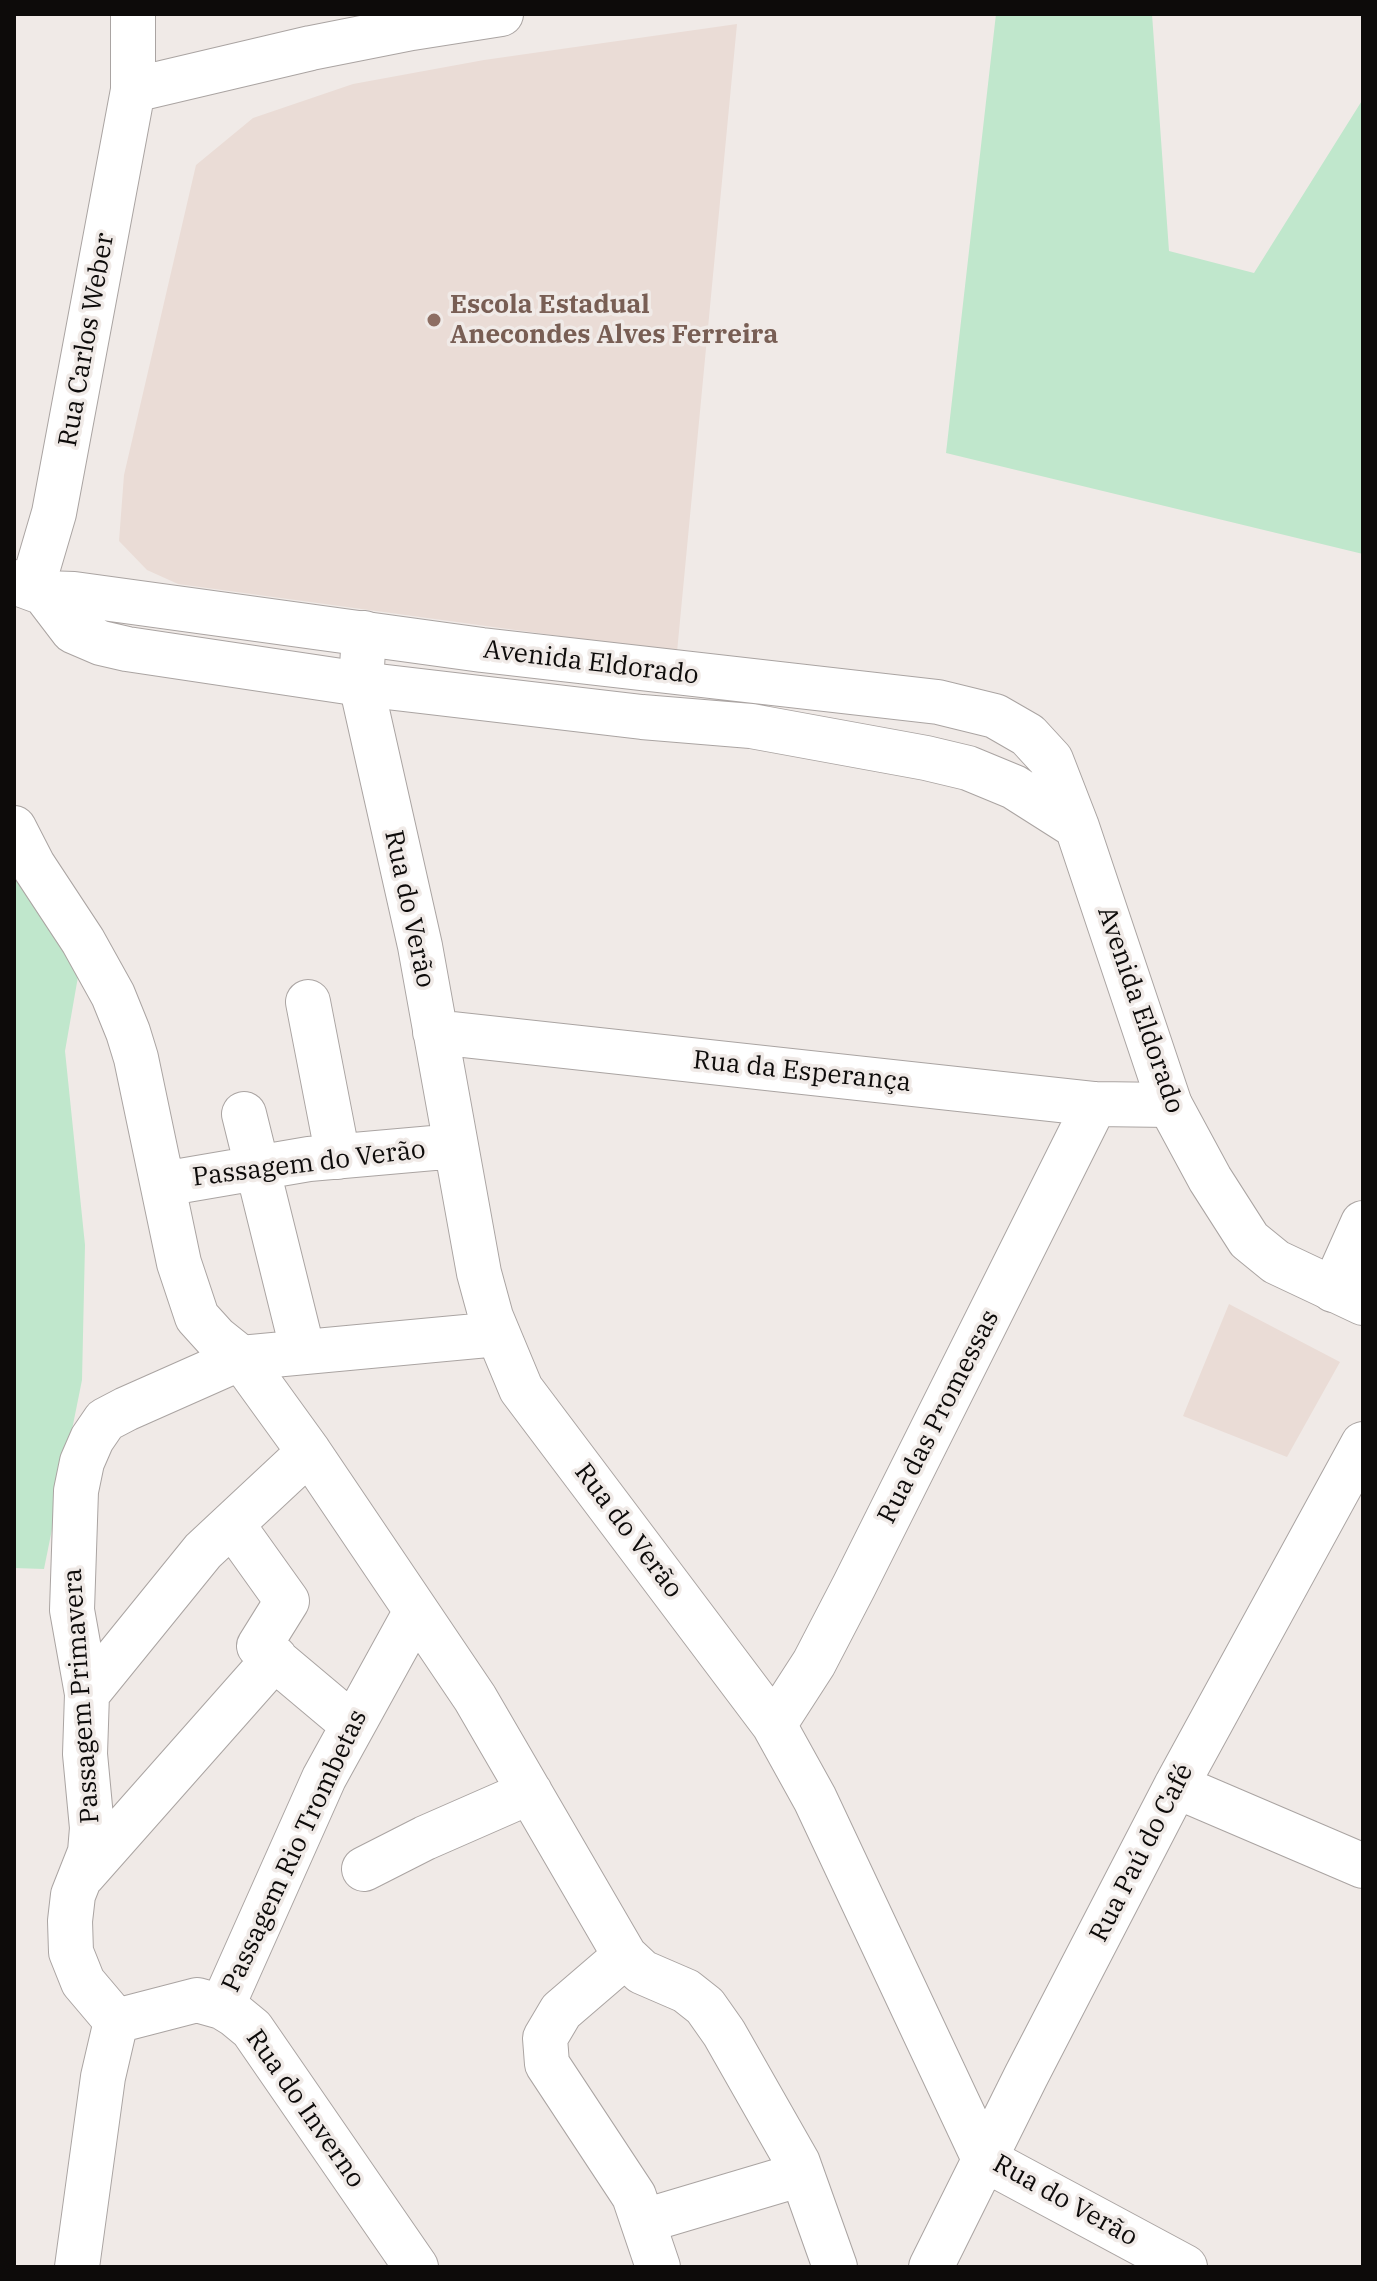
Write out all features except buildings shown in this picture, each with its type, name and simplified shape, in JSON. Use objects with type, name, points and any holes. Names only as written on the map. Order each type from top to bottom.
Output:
[{"type":"street","name":"Rua Carlos Weber","points":[[30,588],[54,513],[133,90],[133,14]]},
{"type":"street","points":[[133,90],[311,48],[501,14]]},
{"type":"street","name":"Avenida Eldorado","points":[[30,588],[756,683],[938,702],[995,716],[1028,735],[1051,760],[1077,827],[1170,1105],[1210,1179],[1249,1240],[1276,1262],[1348,1296]]},
{"type":"street","name":"Avenida Eldorado","points":[[30,588],[73,631],[101,643],[361,684],[642,717],[751,726],[968,768],[1014,787],[1077,827]]},
{"type":"street","name":"Rua do Verão","points":[[364,633],[361,684],[420,946],[479,1273],[498,1334],[521,1389],[774,1725],[815,1799],[984,2159],[1185,2267]]},
{"type":"street","points":[[751,726],[756,683]]},
{"type":"street","points":[[14,828],[33,865],[83,941],[113,995],[136,1058],[179,1263],[197,1317],[216,1338],[241,1358],[309,1452],[475,1698],[625,1956],[642,1972],[686,1991],[705,2006],[764,2101],[802,2174],[835,2267]]},
{"type":"street","points":[[308,1002],[338,1157]]},
{"type":"street","name":"Rua da Esperança","points":[[435,1032],[1095,1104],[1170,1105]]},
{"type":"street","name":"Rua das Promessas","points":[[774,1725],[814,1663],[841,1612],[1095,1104]]},
{"type":"street","points":[[244,1114],[303,1352]]},
{"type":"street","name":"Passagem do Verão","points":[[163,1184],[338,1157],[456,1146]]},
{"type":"street","points":[[1348,1296],[1363,1223]]},
{"type":"street","name":"Passagem Primavera","points":[[116,2021],[83,1982],[71,1952],[73,1895],[90,1852],[92,1828],[85,1754],[87,1694],[72,1610],[76,1491],[82,1462],[92,1439],[105,1420],[241,1358],[498,1334]]},
{"type":"street","name":"Rua Paú do Café","points":[[931,2267],[1176,1786],[1363,1444]]},
{"type":"street","points":[[87,1694],[203,1551],[309,1452]]},
{"type":"street","points":[[232,1524],[287,1601],[259,1646],[353,1725]]},
{"type":"street","name":"Passagem Rio Trombetas","points":[[222,2007],[324,1778],[416,1611]]},
{"type":"street","points":[[82,1876],[275,1658]]},
{"type":"street","points":[[1176,1786],[1363,1866]]},
{"type":"street","points":[[364,1869],[425,1838],[530,1792]]},
{"type":"street","points":[[625,1956],[561,2011],[545,2038],[547,2064],[634,2196],[658,2267]]},
{"type":"street","name":"Rua do Inverno","points":[[116,2021],[197,2000],[222,2007],[252,2029],[416,2267]]},
{"type":"street","points":[[77,2267],[103,2077],[116,2021]]},
{"type":"street","points":[[644,2221],[802,2174]]},
{"type":"shaded area","name":"Escola Estadual Anecondes Alves Ferreira","points":[[737,24],[677,652],[178,584],[147,570],[119,541],[124,475],[196,165],[253,118],[353,84],[484,60]]},
{"type":"shaded area","points":[[1229,1304],[1340,1362],[1287,1457],[1183,1416]]},
{"type":"green space","points":[[996,14],[1152,14],[1169,251],[1254,273],[1363,99],[1363,554],[946,453]]},
{"type":"green space","points":[[14,856],[79,971],[65,1051],[85,1245],[82,1380],[44,1569],[14,1568]]},
{"type":"place","name":"Escola Estadual Anecondes Alves Ferreira","points":[[434,320]]}]
